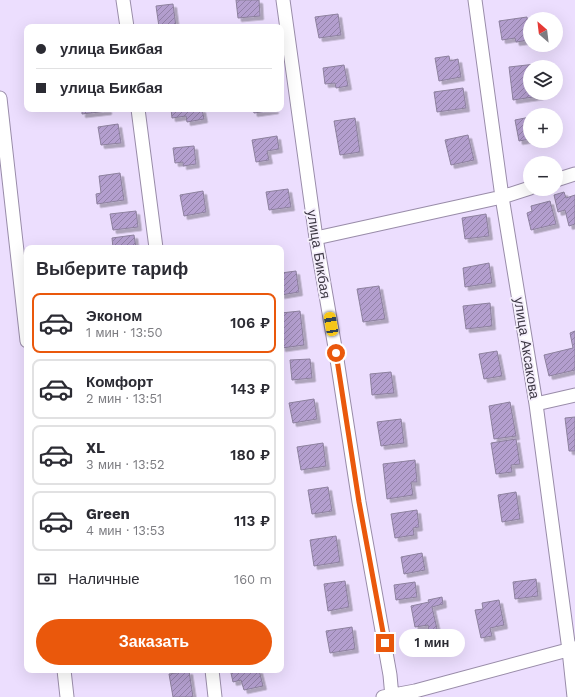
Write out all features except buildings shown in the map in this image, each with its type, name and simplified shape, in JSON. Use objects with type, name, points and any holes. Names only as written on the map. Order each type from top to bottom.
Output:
[{"type":"street","points":[[124,0],[127,24]]},
{"type":"street","name":"улица Бикбая","points":[[283,0],[316,238],[336,353],[359,502],[390,675],[389,696]]},
{"type":"street","name":"улица Аксакова","points":[[475,0],[502,197],[536,404],[572,649],[574,697]]},
{"type":"street","points":[[0,98],[24,314]]},
{"type":"street","points":[[138,112],[156,245]]},
{"type":"street","points":[[563,178],[575,174]]},
{"type":"street","points":[[316,238],[502,197],[523,190]]},
{"type":"street","points":[[536,404],[575,395]]},
{"type":"street","points":[[389,696],[416,691],[572,649]]},
{"type":"street","points":[[64,673],[67,697]]},
{"type":"street","points":[[212,673],[215,697]]},
{"type":"route","points":[[336,353],[359,502],[385,643]]}]
